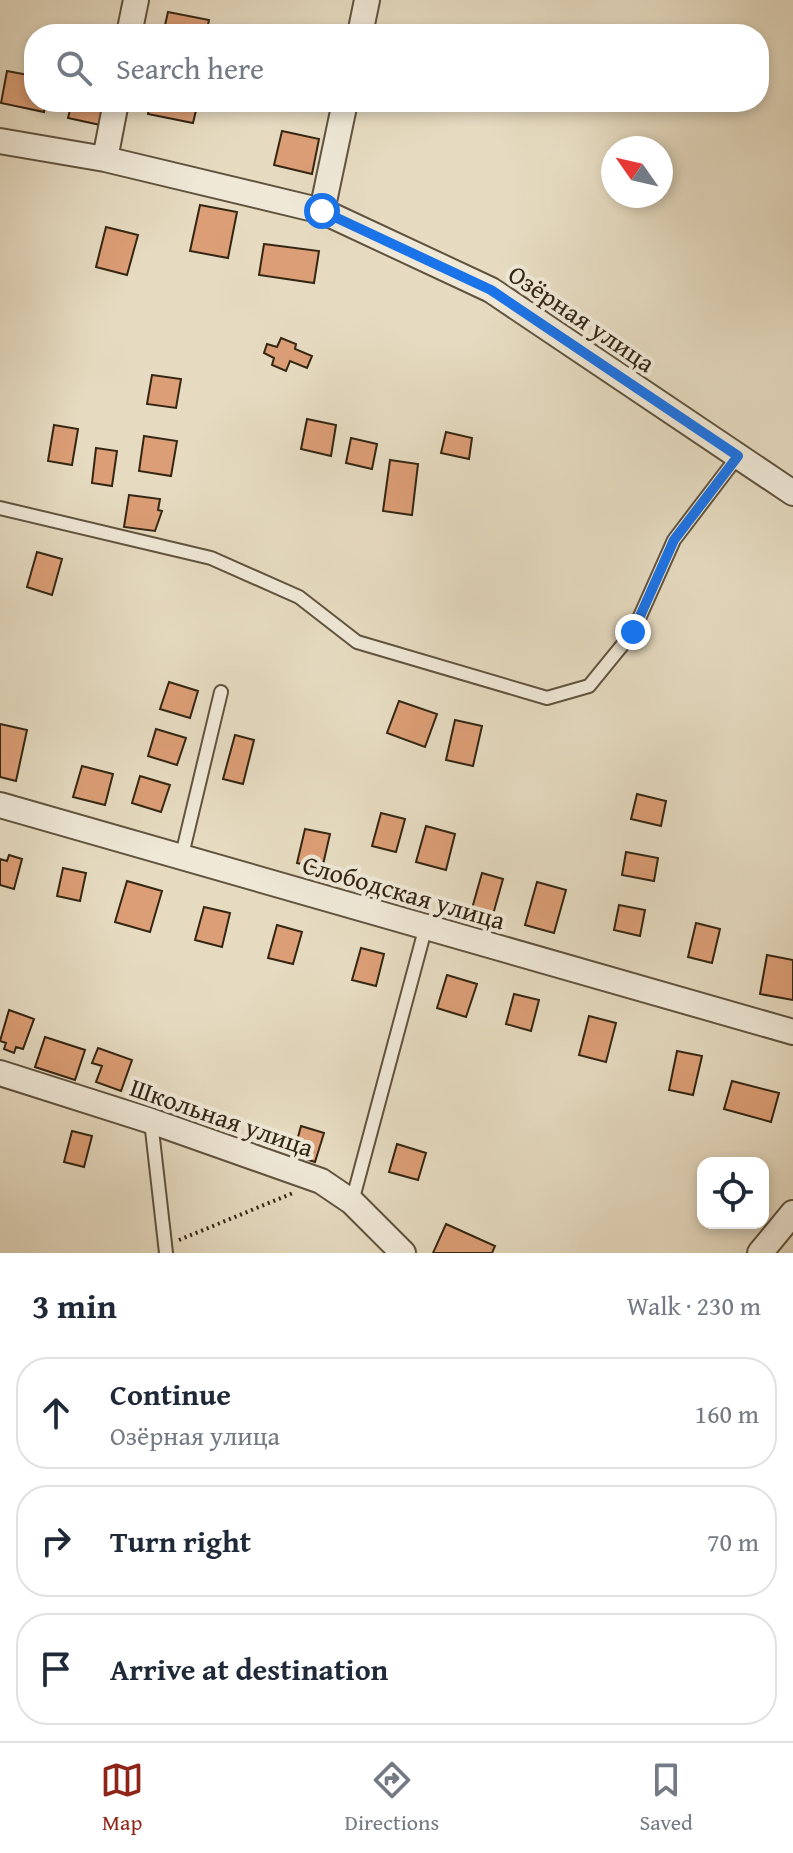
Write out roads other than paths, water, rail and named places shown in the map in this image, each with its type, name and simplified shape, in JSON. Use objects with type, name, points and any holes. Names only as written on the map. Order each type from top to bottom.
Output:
[{"type":"street","points":[[131,24],[136,0]]},
{"type":"street","points":[[362,24],[367,0]]},
{"type":"street","points":[[105,159],[114,112]]},
{"type":"street","points":[[322,211],[343,112]]},
{"type":"street","name":"Озёрная улица","points":[[0,141],[105,159],[322,211],[491,290],[793,493]]},
{"type":"street","name":"Слободская улица","points":[[0,805],[793,1032]]},
{"type":"street","name":"Школьная улица","points":[[0,1073],[151,1121],[321,1181],[352,1202],[403,1253]]},
{"type":"street","points":[[760,1253],[793,1213]]},
{"type":"lane","points":[[0,508],[211,558],[299,597],[357,642],[547,698],[589,686],[633,632],[674,540],[738,456]]},
{"type":"lane","points":[[181,859],[221,692]]},
{"type":"lane","points":[[352,1202],[426,926]]},
{"type":"lane","points":[[151,1121],[165,1249]]}]
